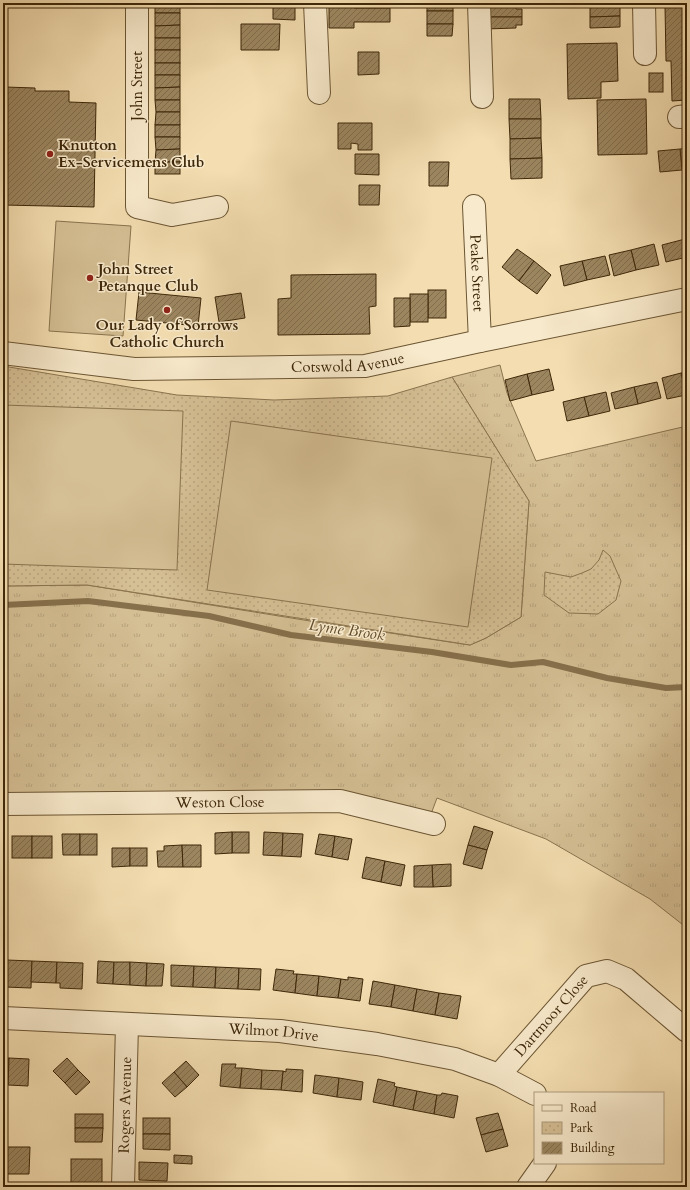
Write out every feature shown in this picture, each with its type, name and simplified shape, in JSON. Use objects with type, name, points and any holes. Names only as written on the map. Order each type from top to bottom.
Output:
[{"type":"street","name":"John Street","points":[[137,3],[137,207],[172,215],[217,207]]},
{"type":"street","points":[[315,3],[319,93]]},
{"type":"street","points":[[479,3],[482,97]]},
{"type":"street","points":[[644,3],[645,54]]},
{"type":"street","name":"Peake Street","points":[[474,206],[480,341]]},
{"type":"street","name":"Cotswold Avenue","points":[[3,353],[134,369],[365,366],[687,299]]},
{"type":"street","name":"Weston Close","points":[[3,804],[340,801],[434,824]]},
{"type":"street","name":"Dartmoor Close","points":[[499,1074],[586,976],[607,971],[626,979],[687,1031]]},
{"type":"street","name":"Wilmot Drive","points":[[3,1018],[280,1031],[377,1044],[455,1059],[499,1074],[534,1093]]},
{"type":"street","name":"Rogers Avenue","points":[[122,1187],[127,1024]]},
{"type":"street","points":[[528,1187],[544,1164]]},
{"type":"green space","name":"John Street Petanque Club","points":[[56,221],[131,226],[123,336],[49,331]]},
{"type":"green space","points":[[500,365],[507,393],[536,461],[687,426],[687,928],[650,899],[546,839],[437,798],[431,814],[3,796],[3,586],[87,585],[470,645],[486,638],[521,617],[529,501],[452,377]]},
{"type":"green space","points":[[3,366],[177,395],[274,400],[388,396],[452,377],[529,501],[521,617],[486,638],[470,645],[87,585],[3,586]]},
{"type":"green space","points":[[3,405],[183,411],[177,570],[3,564]]},
{"type":"green space","points":[[231,421],[492,458],[468,627],[207,590]]},
{"type":"green space","points":[[603,550],[610,556],[621,581],[616,600],[598,614],[569,613],[544,595],[545,572],[571,577],[582,573],[591,569],[599,560]]},
{"type":"building","points":[[155,3],[180,3],[180,13],[155,13]]},
{"type":"building","points":[[273,3],[295,3],[295,7],[273,7]]},
{"type":"building","points":[[329,3],[354,3],[354,8],[390,8],[390,22],[354,22],[354,28],[329,28]]},
{"type":"building","points":[[427,3],[453,3],[453,11],[427,11]]},
{"type":"building","points":[[485,3],[516,3],[516,6],[485,6]]},
{"type":"building","points":[[590,3],[620,3],[620,4],[590,5]]},
{"type":"building","points":[[670,3],[687,3],[687,100],[672,101],[671,61],[666,61],[665,6],[670,5]]},
{"type":"building","points":[[620,4],[620,16],[590,17],[590,5]]},
{"type":"building","points":[[485,6],[516,6],[516,9],[522,9],[522,17],[485,17]]},
{"type":"building","points":[[273,7],[295,7],[295,20],[273,19]]},
{"type":"building","points":[[427,11],[453,11],[453,24],[427,24]]},
{"type":"building","points":[[155,13],[180,13],[180,25],[155,26]]},
{"type":"building","points":[[620,16],[620,27],[590,28],[590,17]]},
{"type":"building","points":[[485,17],[522,17],[522,25],[516,25],[516,28],[485,29]]},
{"type":"building","points":[[241,24],[280,24],[279,50],[241,50]]},
{"type":"building","points":[[427,24],[453,24],[452,36],[427,36]]},
{"type":"building","points":[[180,25],[180,38],[155,38],[155,26]]},
{"type":"building","points":[[155,38],[180,38],[180,50],[155,50]]},
{"type":"building","points":[[617,43],[618,81],[601,82],[601,98],[568,99],[567,44]]},
{"type":"building","points":[[155,50],[180,50],[180,63],[155,63]]},
{"type":"building","points":[[358,52],[379,52],[379,74],[358,75]]},
{"type":"building","points":[[155,63],[180,63],[180,75],[155,75]]},
{"type":"building","points":[[649,73],[663,73],[663,92],[649,92]]},
{"type":"building","points":[[155,75],[180,75],[180,87],[155,88]]},
{"type":"building","name":"Knutton Ex-Servicemens Club","points":[[5,87],[35,88],[35,91],[69,91],[69,102],[96,103],[94,207],[3,205]]},
{"type":"building","points":[[180,87],[180,100],[155,100],[155,88]]},
{"type":"building","points":[[509,99],[540,99],[541,119],[509,119]]},
{"type":"building","points":[[646,99],[647,154],[598,155],[597,100]]},
{"type":"building","points":[[155,100],[180,100],[180,112],[156,112]]},
{"type":"building","points":[[156,112],[180,112],[180,125],[155,125]]},
{"type":"building","points":[[509,119],[541,119],[541,138],[510,139]]},
{"type":"building","points":[[338,123],[372,123],[372,150],[358,150],[358,144],[351,143],[351,149],[338,149]]},
{"type":"building","points":[[155,125],[180,125],[180,137],[155,137]]},
{"type":"building","points":[[155,137],[180,137],[180,149],[156,150]]},
{"type":"building","points":[[541,138],[542,158],[510,159],[510,139]]},
{"type":"building","points":[[687,148],[687,169],[682,170],[680,149]]},
{"type":"building","points":[[180,149],[180,162],[155,162],[156,150]]},
{"type":"building","points":[[680,149],[682,170],[660,172],[658,151]]},
{"type":"building","points":[[355,154],[379,154],[379,175],[355,174]]},
{"type":"building","points":[[542,158],[542,178],[511,179],[510,159]]},
{"type":"building","points":[[155,162],[180,162],[180,174],[155,174]]},
{"type":"building","points":[[429,162],[449,162],[448,186],[429,186]]},
{"type":"building","points":[[359,185],[380,185],[379,205],[359,205]]},
{"type":"building","points":[[685,239],[687,257],[666,262],[662,245]]},
{"type":"building","points":[[654,244],[659,265],[636,270],[631,250]]},
{"type":"building","points":[[517,249],[534,261],[519,281],[502,267]]},
{"type":"building","points":[[631,250],[636,270],[614,276],[609,255]]},
{"type":"building","points":[[605,256],[610,275],[587,280],[582,261]]},
{"type":"building","points":[[534,261],[551,275],[537,294],[519,281]]},
{"type":"building","points":[[582,261],[587,280],[564,286],[560,266]]},
{"type":"building","points":[[376,274],[376,306],[369,307],[370,334],[278,335],[278,299],[291,298],[291,275]]},
{"type":"building","points":[[428,290],[446,290],[446,318],[428,318]]},
{"type":"building","points":[[139,292],[201,298],[198,326],[136,320]]},
{"type":"building","points":[[241,293],[245,318],[219,322],[215,297]]},
{"type":"building","points":[[410,294],[428,294],[428,322],[410,322]]},
{"type":"building","points":[[394,298],[410,298],[410,326],[394,327]]},
{"type":"building","points":[[549,369],[554,390],[532,395],[527,374]]},
{"type":"building","points":[[687,372],[687,394],[686,395],[681,373]]},
{"type":"building","points":[[681,373],[686,395],[667,399],[662,378]]},
{"type":"building","points":[[527,374],[532,395],[510,401],[505,380]]},
{"type":"building","points":[[657,382],[661,398],[638,404],[634,387]]},
{"type":"building","points":[[634,387],[638,404],[615,409],[611,393]]},
{"type":"building","points":[[606,392],[610,411],[589,416],[584,397]]},
{"type":"building","points":[[584,397],[589,416],[567,421],[563,402]]},
{"type":"building","points":[[474,826],[493,832],[487,850],[468,845]]},
{"type":"building","points":[[232,832],[249,832],[249,853],[232,853]]},
{"type":"building","points":[[232,832],[232,853],[215,854],[215,833]]},
{"type":"building","points":[[264,832],[283,833],[282,856],[263,855]]},
{"type":"building","points":[[283,833],[303,834],[301,857],[282,856]]},
{"type":"building","points":[[62,834],[80,834],[80,855],[63,855]]},
{"type":"building","points":[[80,834],[97,834],[97,855],[80,855]]},
{"type":"building","points":[[319,834],[335,836],[332,857],[315,854]]},
{"type":"building","points":[[12,836],[32,836],[32,858],[12,858]]},
{"type":"building","points":[[32,836],[52,836],[52,858],[32,858]]},
{"type":"building","points":[[335,836],[352,839],[348,860],[332,857]]},
{"type":"building","points":[[182,845],[183,867],[158,867],[157,851],[164,851],[164,846]]},
{"type":"building","points":[[182,845],[201,845],[201,867],[183,867]]},
{"type":"building","points":[[468,845],[487,850],[482,869],[463,864]]},
{"type":"building","points":[[112,848],[130,848],[130,866],[112,867]]},
{"type":"building","points":[[130,848],[147,848],[147,866],[130,866]]},
{"type":"building","points":[[366,857],[385,861],[381,882],[362,878]]},
{"type":"building","points":[[385,861],[405,865],[401,886],[381,882]]},
{"type":"building","points":[[451,864],[451,886],[433,887],[432,865]]},
{"type":"building","points":[[432,865],[433,887],[414,887],[414,866]]},
{"type":"building","points":[[7,960],[32,961],[31,988],[5,987]]},
{"type":"building","points":[[32,961],[57,962],[56,983],[31,982]]},
{"type":"building","points":[[98,961],[114,962],[113,984],[97,983]]},
{"type":"building","points":[[57,962],[83,963],[82,989],[60,988],[60,983],[56,983]]},
{"type":"building","points":[[114,962],[130,962],[130,985],[113,984]]},
{"type":"building","points":[[130,962],[147,963],[146,986],[130,985]]},
{"type":"building","points":[[147,963],[164,964],[162,986],[146,986]]},
{"type":"building","points":[[171,965],[194,966],[193,987],[171,986]]},
{"type":"building","points":[[194,966],[216,967],[215,988],[193,987]]},
{"type":"building","points":[[216,967],[239,968],[238,989],[215,988]]},
{"type":"building","points":[[239,968],[261,969],[260,990],[238,989]]},
{"type":"building","points":[[276,969],[294,971],[293,974],[297,974],[295,993],[273,990]]},
{"type":"building","points":[[297,974],[319,976],[317,996],[295,993]]},
{"type":"building","points":[[319,976],[341,979],[338,998],[317,996]]},
{"type":"building","points":[[348,977],[363,979],[360,1001],[338,998],[341,979],[348,980]]},
{"type":"building","points":[[373,981],[395,985],[391,1007],[369,1004]]},
{"type":"building","points":[[395,985],[417,989],[413,1011],[391,1007]]},
{"type":"building","points":[[417,989],[439,993],[435,1015],[413,1011]]},
{"type":"building","points":[[439,993],[461,996],[457,1019],[435,1015]]},
{"type":"building","points":[[3,1058],[9,1058],[8,1085],[3,1085]]},
{"type":"building","points":[[9,1058],[29,1059],[28,1086],[8,1085]]},
{"type":"building","points":[[67,1058],[78,1070],[65,1083],[53,1071]]},
{"type":"building","points":[[186,1061],[199,1075],[187,1087],[174,1072]]},
{"type":"building","points":[[222,1064],[236,1064],[235,1068],[242,1068],[240,1088],[220,1086]]},
{"type":"building","points":[[242,1068],[262,1070],[261,1089],[240,1088]]},
{"type":"building","points":[[286,1069],[303,1070],[302,1092],[281,1090],[283,1071],[286,1072]]},
{"type":"building","points":[[78,1070],[90,1082],[76,1095],[65,1083]]},
{"type":"building","points":[[262,1070],[283,1071],[281,1090],[261,1089]]},
{"type":"building","points":[[174,1072],[187,1087],[175,1097],[162,1083]]},
{"type":"building","points":[[315,1075],[339,1078],[337,1097],[313,1093]]},
{"type":"building","points":[[339,1078],[363,1082],[361,1100],[337,1097]]},
{"type":"building","points":[[378,1079],[395,1083],[394,1086],[397,1087],[393,1106],[373,1102]]},
{"type":"building","points":[[397,1087],[417,1091],[413,1110],[393,1106]]},
{"type":"building","points":[[417,1091],[437,1095],[434,1114],[413,1110]]},
{"type":"building","points":[[442,1093],[458,1096],[454,1118],[434,1114],[437,1095],[441,1095]]},
{"type":"building","points":[[498,1113],[503,1129],[481,1135],[476,1118]]},
{"type":"building","points":[[75,1114],[103,1114],[103,1128],[75,1128]]},
{"type":"building","points":[[143,1118],[170,1118],[170,1134],[143,1134]]},
{"type":"building","points":[[75,1128],[103,1128],[102,1142],[75,1142]]},
{"type":"building","points":[[503,1129],[508,1146],[486,1152],[481,1135]]},
{"type":"building","points":[[143,1134],[170,1134],[170,1150],[143,1149]]},
{"type":"building","points":[[3,1147],[30,1147],[29,1174],[3,1174]]},
{"type":"building","points":[[174,1155],[192,1156],[192,1164],[174,1163]]},
{"type":"building","points":[[71,1159],[102,1159],[102,1187],[71,1187]]},
{"type":"building","points":[[139,1162],[168,1163],[167,1181],[139,1180]]},
{"type":"waterway","name":"Lyme Brook","points":[[3,605],[88,601],[209,616],[291,635],[432,652],[511,665],[543,662],[607,678],[666,688],[687,687]]},
{"type":"place","name":"Knutton Ex-Servicemens Club","points":[[50,154]]},
{"type":"place","name":"John Street Petanque Club","points":[[90,278]]},
{"type":"place","name":"Our Lady of Sorrows Catholic Church","points":[[167,310]]}]
